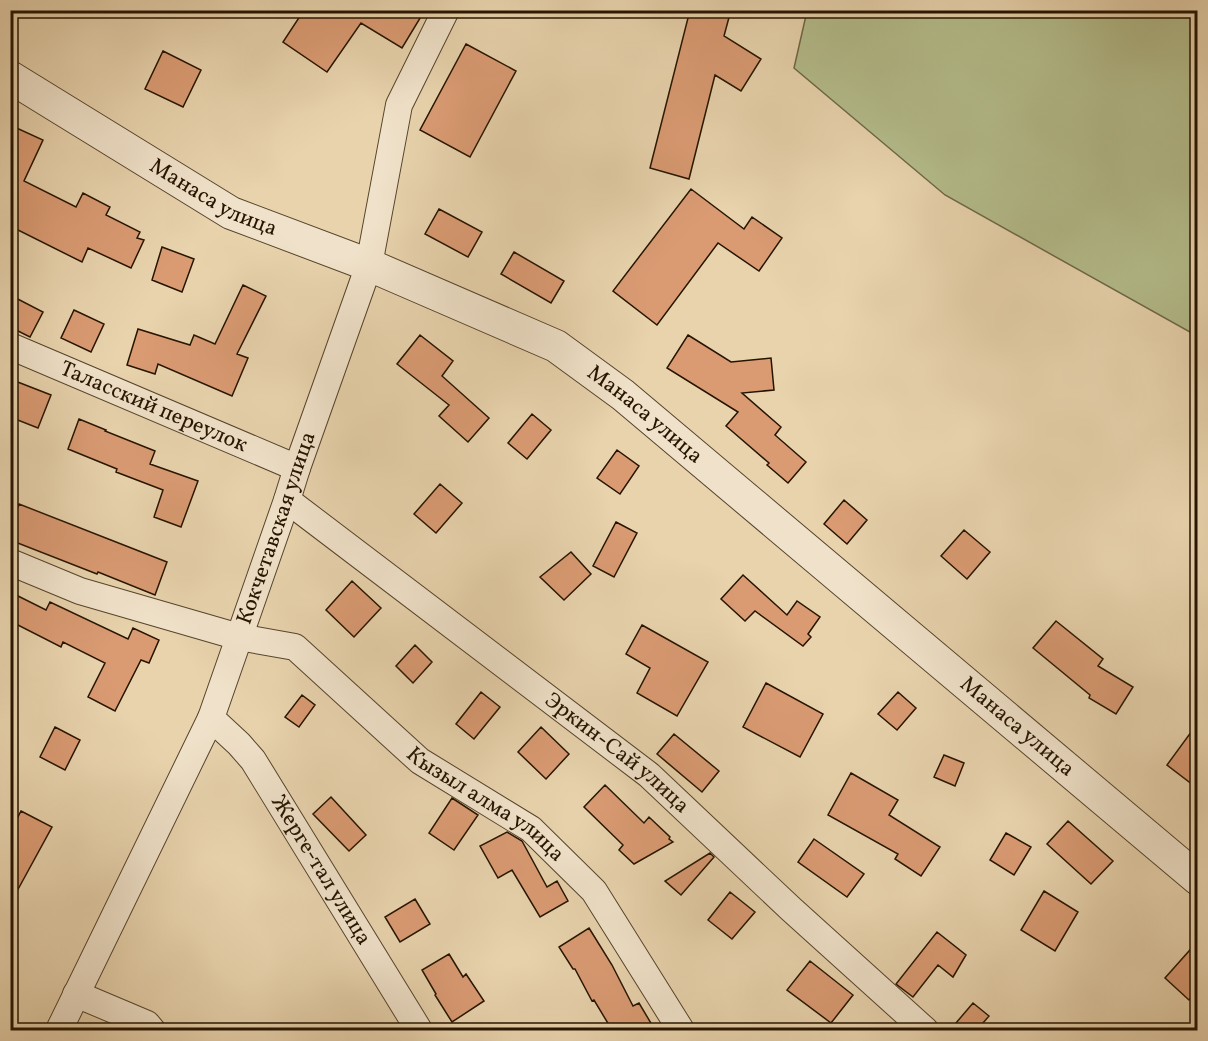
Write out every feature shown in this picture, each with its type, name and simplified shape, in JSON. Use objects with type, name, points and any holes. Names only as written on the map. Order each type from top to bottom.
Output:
[{"type":"street","name":"Кокчетавская улица","points":[[59,1030],[211,718],[369,265],[399,105],[446,10]]},
{"type":"street","name":"Манаса улица","points":[[10,77],[231,213],[369,265],[556,346],[623,395],[1197,879]]},
{"type":"street","name":"Таласский переулок","points":[[10,346],[297,468]]},
{"type":"street","name":"Эркин-Сай улица","points":[[287,500],[649,775],[925,1030]]},
{"type":"street","name":"Кызыл алма улица","points":[[10,562],[80,591],[239,637],[295,647],[420,761],[531,829],[594,891],[681,1030]]},
{"type":"street","name":"Жерге-тал улица","points":[[211,718],[253,760],[419,1030]]},
{"type":"street","points":[[76,994],[147,1024],[152,1030]]},
{"type":"green space","points":[[807,11],[1197,11],[1197,336],[945,195],[794,68]]},
{"type":"building","points":[[304,10],[425,10],[402,48],[361,23],[327,72],[283,42]]},
{"type":"building","points":[[690,10],[731,10],[724,36],[761,59],[741,91],[715,75],[689,179],[650,168]]},
{"type":"building","points":[[466,44],[516,71],[470,157],[420,130]]},
{"type":"building","points":[[163,51],[201,70],[183,107],[145,89]]},
{"type":"building","points":[[10,125],[43,140],[24,181],[76,207],[83,193],[110,207],[106,215],[140,232],[137,238],[144,240],[131,268],[88,248],[82,262],[10,226]]},
{"type":"building","points":[[691,189],[744,229],[752,217],[782,238],[759,271],[718,243],[657,325],[613,291]]},
{"type":"building","points":[[439,209],[482,232],[468,257],[425,234]]},
{"type":"building","points":[[162,247],[194,259],[182,292],[152,280]]},
{"type":"building","points":[[514,252],[564,281],[551,303],[501,274]]},
{"type":"building","points":[[243,285],[266,296],[237,354],[248,358],[232,396],[158,364],[155,374],[127,365],[138,329],[190,345],[194,335],[215,344]]},
{"type":"building","points":[[10,295],[43,312],[30,337],[10,327]]},
{"type":"building","points":[[74,310],[104,324],[91,352],[61,338]]},
{"type":"building","points":[[420,335],[453,361],[442,376],[489,418],[468,442],[439,416],[449,405],[397,364]]},
{"type":"building","points":[[688,335],[731,362],[771,358],[774,390],[742,393],[781,427],[775,435],[806,462],[788,483],[767,465],[769,463],[726,426],[738,412],[667,368]]},
{"type":"building","points":[[10,379],[51,395],[38,428],[10,417]]},
{"type":"building","points":[[532,414],[551,430],[527,459],[508,443]]},
{"type":"building","points":[[79,419],[155,451],[150,464],[198,481],[181,527],[154,517],[163,490],[116,472],[117,469],[68,449]]},
{"type":"building","points":[[617,450],[639,466],[620,494],[597,478]]},
{"type":"building","points":[[440,484],[462,503],[436,533],[414,514]]},
{"type":"building","points":[[844,500],[867,520],[847,544],[824,524]]},
{"type":"building","points":[[19,504],[167,562],[155,595],[10,540],[10,527]]},
{"type":"building","points":[[616,522],[637,533],[614,577],[593,566]]},
{"type":"building","points":[[964,530],[990,552],[967,579],[941,556]]},
{"type":"building","points":[[571,552],[591,574],[564,600],[540,577]]},
{"type":"building","points":[[743,575],[787,615],[797,601],[820,617],[808,634],[811,637],[803,646],[755,611],[745,621],[721,599]]},
{"type":"building","points":[[352,581],[381,608],[354,637],[326,610]]},
{"type":"building","points":[[10,592],[46,610],[50,602],[128,639],[133,628],[159,640],[149,663],[141,660],[115,711],[88,697],[105,663],[63,642],[61,647],[10,621]]},
{"type":"building","points":[[1056,621],[1103,659],[1098,666],[1133,687],[1116,714],[1089,698],[1090,695],[1033,648]]},
{"type":"building","points":[[642,625],[708,662],[677,716],[637,693],[650,668],[626,654]]},
{"type":"building","points":[[415,645],[432,662],[413,683],[396,666]]},
{"type":"building","points":[[766,683],[823,714],[800,757],[743,727]]},
{"type":"building","points":[[481,692],[500,707],[474,739],[456,724]]},
{"type":"building","points":[[898,692],[916,708],[897,730],[878,714]]},
{"type":"building","points":[[302,695],[315,705],[299,727],[285,717]]},
{"type":"building","points":[[1197,724],[1197,788],[1167,765]]},
{"type":"building","points":[[55,727],[80,740],[65,770],[40,757]]},
{"type":"building","points":[[541,727],[569,754],[546,779],[518,752]]},
{"type":"building","points":[[674,734],[719,771],[702,792],[657,754]]},
{"type":"building","points":[[944,755],[964,763],[955,786],[934,777]]},
{"type":"building","points":[[851,773],[898,800],[889,815],[940,847],[921,876],[895,859],[898,854],[828,815]]},
{"type":"building","points":[[605,785],[644,823],[649,817],[673,842],[634,864],[619,850],[623,845],[584,807]]},
{"type":"building","points":[[331,797],[366,835],[349,851],[313,814]]},
{"type":"building","points":[[452,798],[478,815],[454,850],[429,833]]},
{"type":"building","points":[[21,811],[52,827],[10,904],[10,832]]},
{"type":"building","points":[[1068,821],[1113,861],[1091,884],[1047,844]]},
{"type":"building","points":[[507,832],[522,841],[547,887],[557,881],[568,901],[540,917],[512,870],[498,878],[480,846]]},
{"type":"building","points":[[1006,833],[1031,847],[1014,875],[990,860]]},
{"type":"building","points":[[814,839],[864,874],[847,897],[798,862]]},
{"type":"building","points":[[710,853],[714,857],[681,895],[665,881]]},
{"type":"building","points":[[1044,891],[1078,912],[1055,951],[1021,930]]},
{"type":"building","points":[[730,892],[755,912],[732,939],[708,920]]},
{"type":"building","points":[[415,899],[430,924],[400,942],[385,917]]},
{"type":"building","points":[[589,928],[612,965],[633,1006],[639,1003],[655,1030],[612,1030],[594,1000],[592,1001],[575,969],[559,947]]},
{"type":"building","points":[[937,932],[966,955],[953,977],[938,965],[913,997],[896,984]]},
{"type":"building","points":[[1197,942],[1197,991],[1189,1000],[1165,978]]},
{"type":"building","points":[[449,954],[463,977],[466,974],[484,1001],[452,1022],[422,970]]},
{"type":"building","points":[[810,961],[853,995],[831,1023],[787,990]]},
{"type":"building","points":[[973,1003],[989,1016],[977,1030],[950,1030]]}]
